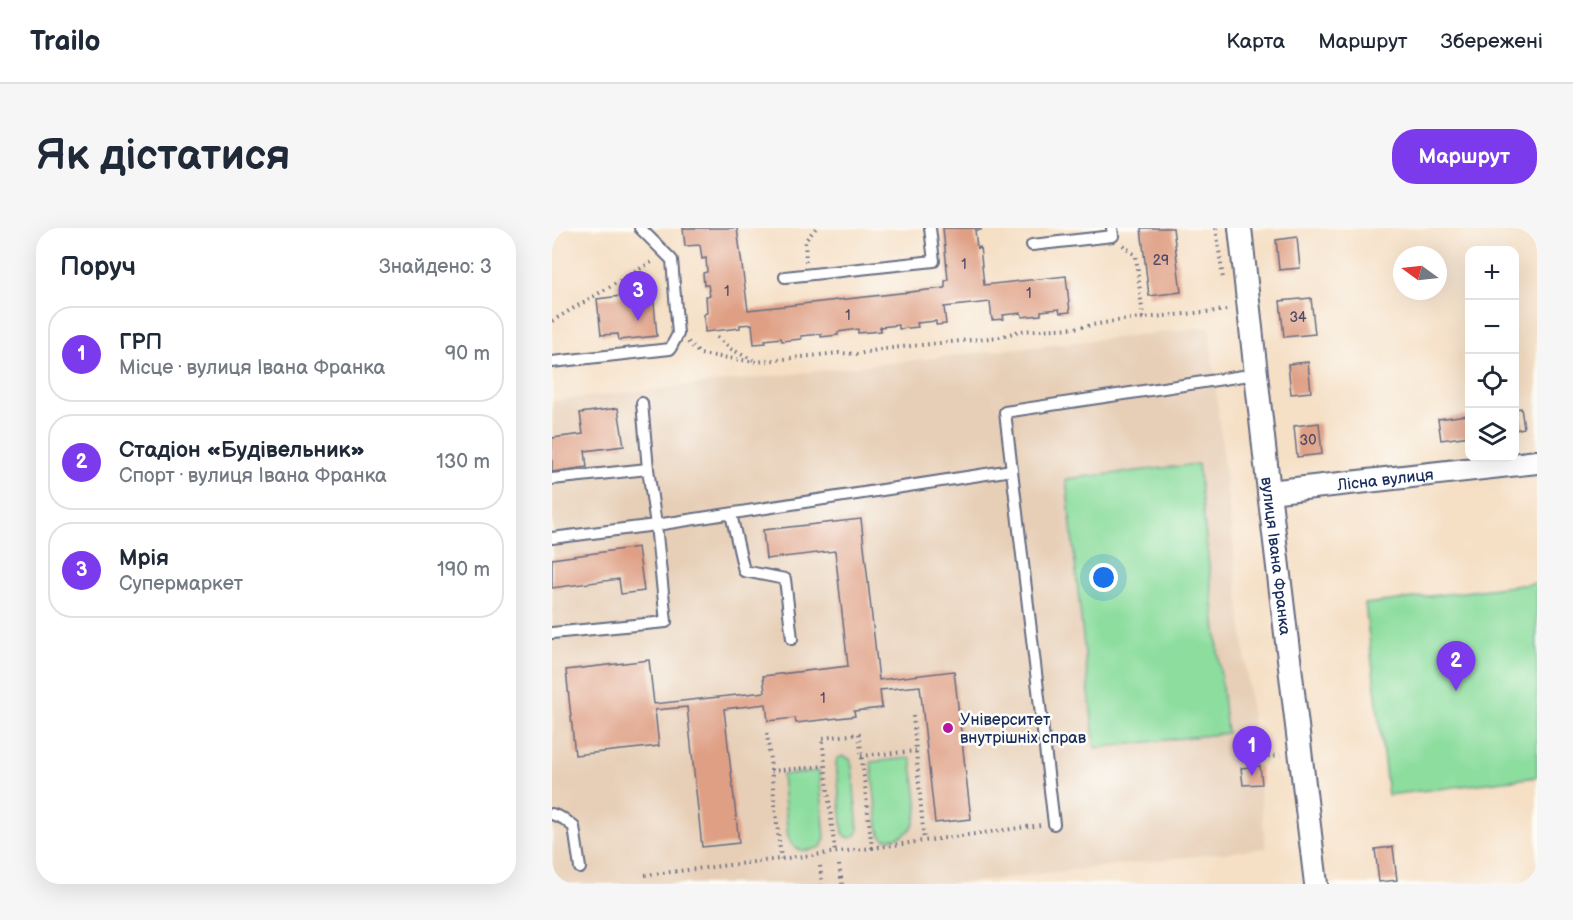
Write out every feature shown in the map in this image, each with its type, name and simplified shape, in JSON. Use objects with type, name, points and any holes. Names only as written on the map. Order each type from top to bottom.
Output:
[{"type":"street","name":"вулиця Івана Франка","points":[[1240,228],[1316,884]]},
{"type":"street","name":"Лісна вулиця","points":[[1269,492],[1537,462]]},
{"type":"lane","points":[[552,362],[670,349],[678,334],[672,260],[640,228]]},
{"type":"lane","points":[[785,277],[934,261],[930,228]]},
{"type":"lane","points":[[1032,245],[1112,232]]},
{"type":"lane","points":[[1054,824],[1005,412],[1256,374]]},
{"type":"lane","points":[[552,633],[666,622],[642,403]]},
{"type":"lane","points":[[552,479],[648,469]]},
{"type":"lane","points":[[552,538],[731,514],[1012,470]]},
{"type":"lane","points":[[731,514],[744,571],[785,579],[792,639]]},
{"type":"lane","points":[[552,814],[564,819],[574,827],[580,868]]},
{"type":"path","points":[[806,275],[805,241],[816,228]]},
{"type":"path","points":[[1112,232],[1136,256],[1143,318]]},
{"type":"path","points":[[552,321],[666,254]]},
{"type":"path","points":[[678,334],[700,354],[756,362],[838,353],[858,354],[882,349],[1000,337],[1019,331],[1075,328],[1143,318],[1227,310]]},
{"type":"path","points":[[717,337],[731,349],[756,362]]},
{"type":"path","points":[[913,717],[924,841]]},
{"type":"path","points":[[767,733],[781,859]]},
{"type":"path","points":[[835,853],[822,738],[859,734],[872,848]]},
{"type":"path","points":[[861,756],[916,750]]},
{"type":"path","points":[[1250,758],[1280,755]]},
{"type":"path","points":[[771,771],[825,766]]},
{"type":"path","points":[[645,875],[1054,824]]},
{"type":"path","points":[[839,865],[842,884]]},
{"type":"path","points":[[820,866],[822,884]]},
{"type":"shaded area","points":[[1209,327],[1266,848],[951,884],[552,884],[552,401]]},
{"type":"green space","points":[[1198,464],[1227,733],[1095,748],[1066,479]]},
{"type":"green space","points":[[1537,583],[1537,777],[1388,795],[1365,604]]},
{"type":"green space","points":[[843,756],[850,759],[852,766],[858,830],[852,838],[843,833],[836,762]]},
{"type":"green space","points":[[911,758],[917,810],[915,821],[900,837],[885,839],[880,834],[878,825],[871,762]]},
{"type":"green space","points":[[819,771],[825,838],[821,847],[810,850],[797,849],[788,837],[782,775]]},
{"type":"building","points":[[683,228],[737,228],[748,310],[945,288],[945,281],[948,280],[943,228],[981,228],[981,230],[975,230],[977,248],[980,247],[984,285],[1066,276],[1070,312],[1060,313],[1059,309],[1041,311],[1041,315],[1022,317],[1021,313],[1003,315],[1004,319],[992,320],[990,302],[944,307],[946,324],[936,325],[936,321],[917,323],[918,327],[899,329],[899,325],[880,327],[881,331],[858,333],[858,329],[838,332],[838,335],[801,336],[801,339],[782,341],[781,338],[754,344],[752,324],[740,325],[740,328],[705,332],[706,296],[710,296],[708,285],[704,285],[703,273],[707,272],[706,258],[702,259],[700,245],[685,246]]},
{"type":"building","points":[[1141,228],[1173,228],[1181,292],[1149,296]]},
{"type":"building","points":[[1297,237],[1300,268],[1279,270],[1276,240]]},
{"type":"building","points":[[653,292],[657,336],[619,340],[618,334],[601,335],[597,299]]},
{"type":"building","points":[[1311,298],[1315,334],[1284,337],[1280,301]]},
{"type":"building","points":[[1308,362],[1311,392],[1291,394],[1288,364]]},
{"type":"building","points":[[618,408],[624,446],[585,451],[587,467],[552,472],[552,438],[583,434],[580,413]]},
{"type":"building","points":[[1519,408],[1521,408],[1524,428],[1519,429]]},
{"type":"building","points":[[1465,415],[1465,437],[1441,440],[1438,419]]},
{"type":"building","points":[[1319,423],[1322,454],[1297,457],[1294,426]]},
{"type":"building","points":[[861,519],[879,680],[954,671],[971,819],[935,823],[920,686],[880,690],[882,708],[854,711],[855,716],[796,723],[795,718],[768,721],[766,704],[724,709],[739,843],[702,847],[687,707],[655,710],[659,746],[575,755],[566,670],[649,660],[654,704],[765,692],[763,676],[848,666],[835,551],[766,559],[763,530]]},
{"type":"building","points":[[638,547],[644,591],[621,594],[619,579],[552,588],[552,559]]},
{"type":"building","points":[[1260,766],[1262,784],[1243,785],[1241,768]]},
{"type":"building","points":[[1393,847],[1397,880],[1379,882],[1375,849]]},
{"type":"place","name":"Мрія","points":[[638,321]]},
{"type":"place","name":"Стадіон «Будівельник»","points":[[1456,691]]},
{"type":"place","name":"Університет внутрішніх справ","points":[[948,728]]},
{"type":"place","name":"ГРП","points":[[1252,776]]}]
